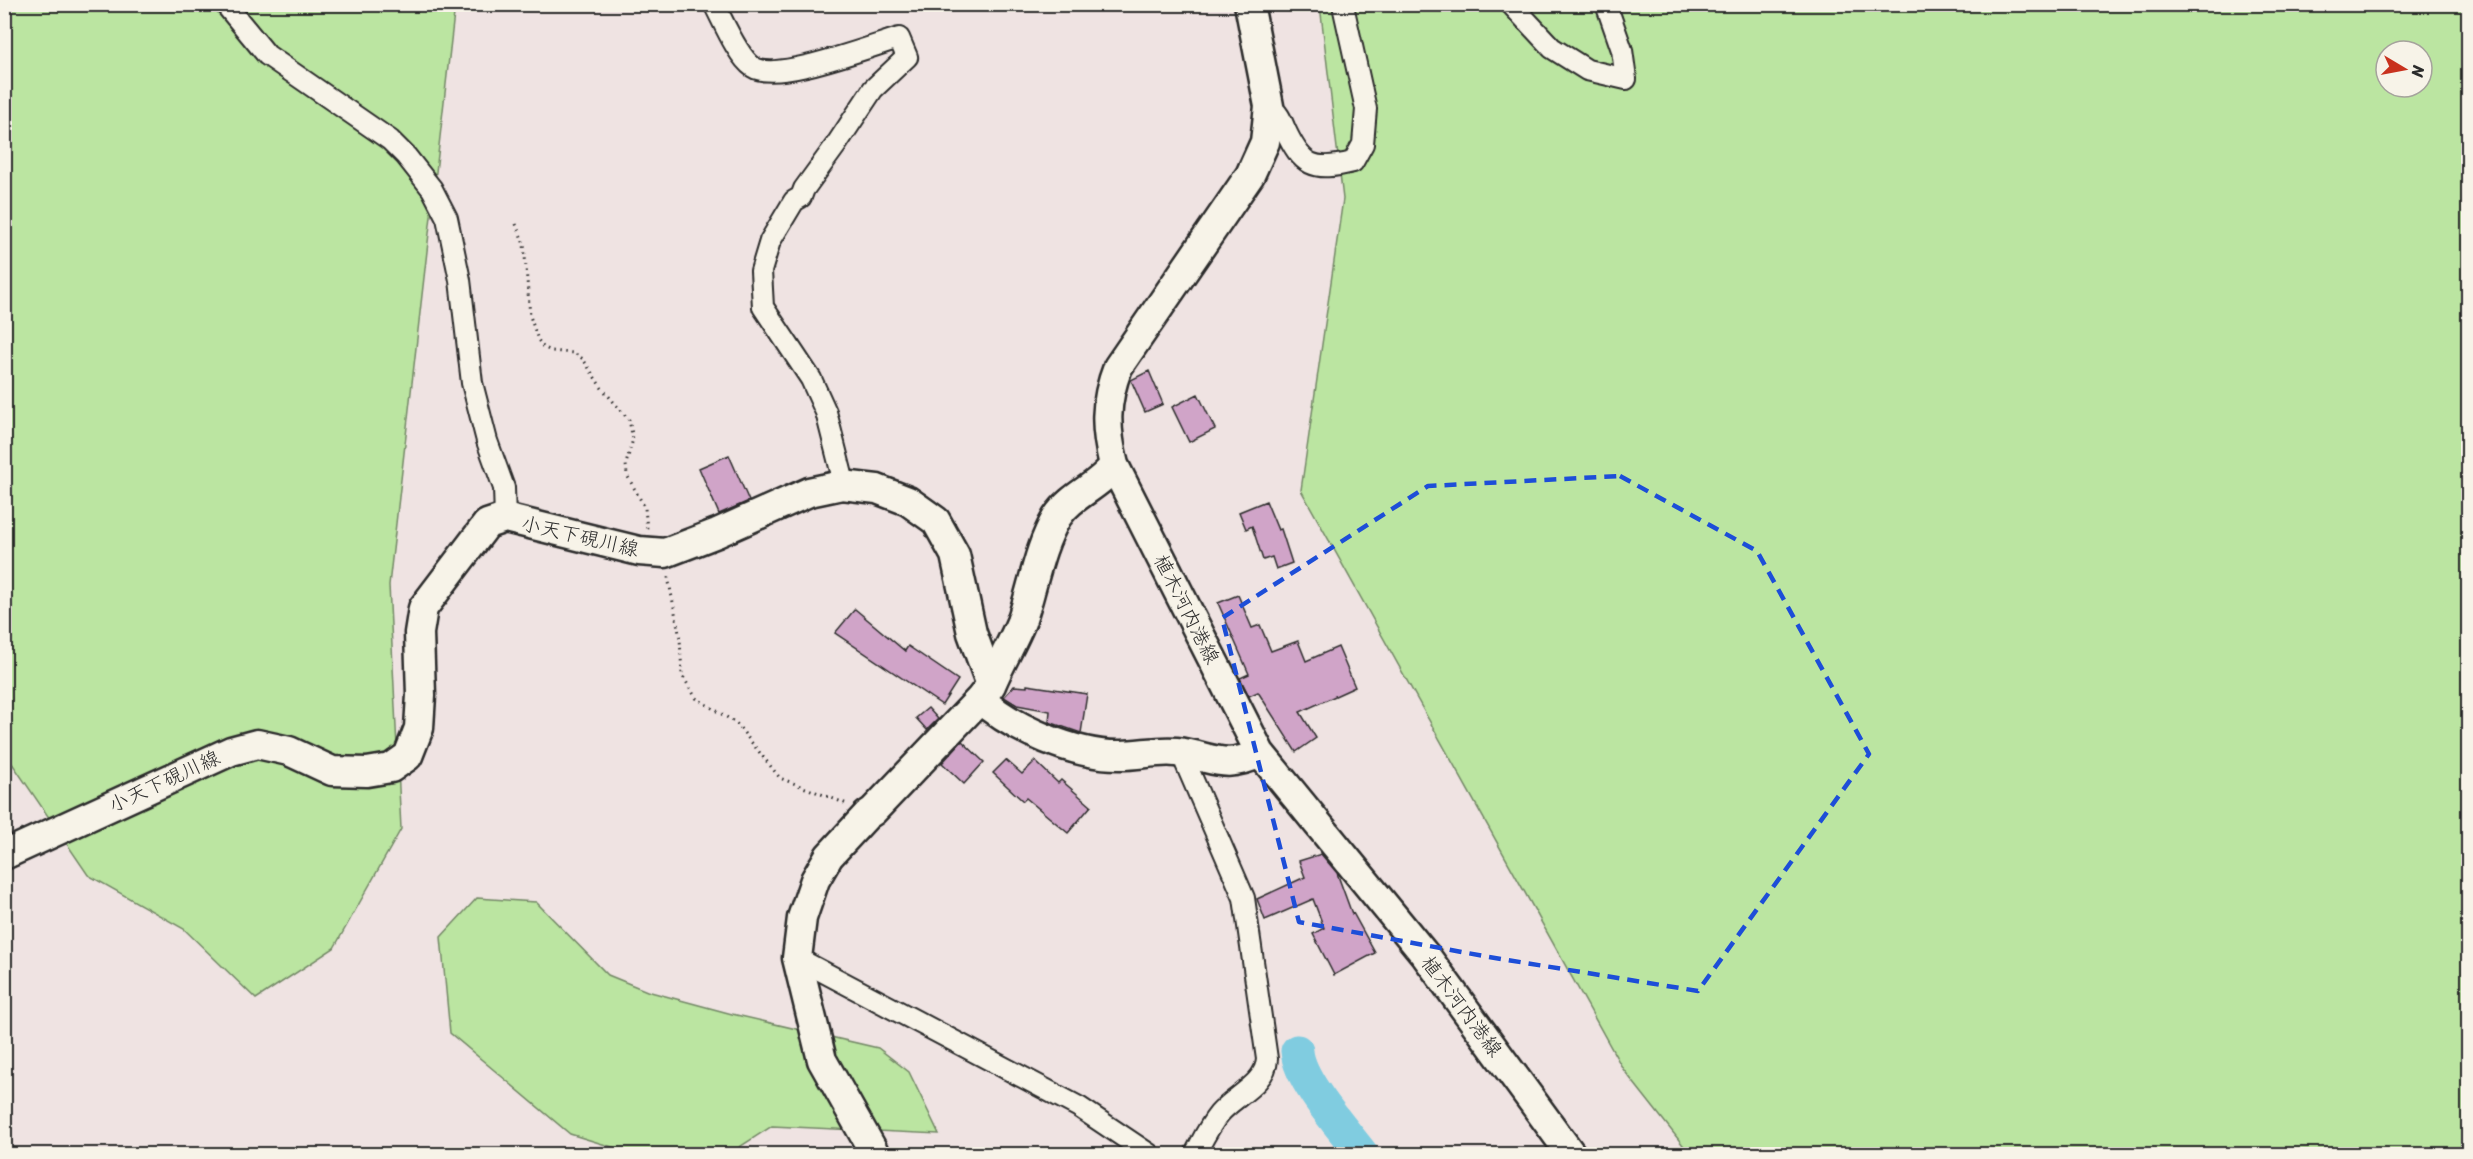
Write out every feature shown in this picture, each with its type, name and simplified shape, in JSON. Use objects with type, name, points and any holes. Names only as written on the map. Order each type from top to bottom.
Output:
[{"type":"main road","name":"植木河内港線","points":[[1250,4],[1269,106],[1265,142],[1250,175],[1118,367],[1110,387],[1106,424],[1114,465],[1260,753],[1426,956],[1571,1155]]},
{"type":"main road","points":[[875,1155],[822,1060],[797,958],[802,918],[815,880],[829,856],[986,692],[1021,622],[1037,569],[1057,517],[1069,502],[1105,478],[1114,465]]},
{"type":"main road","name":"小天下硯川線","points":[[4,855],[231,751],[257,744],[289,751],[332,771],[367,772],[391,768],[408,756],[419,728],[421,695],[419,633],[423,608],[487,524],[505,518],[642,552],[665,553],[717,533],[809,492],[842,485],[877,489],[908,501],[936,521],[955,555],[986,692]]},
{"type":"main road","points":[[986,692],[992,710],[1034,734],[1079,751],[1119,755],[1174,752],[1224,763],[1245,760],[1260,753]]},
{"type":"street","points":[[225,4],[267,55],[390,141],[406,156],[432,189],[447,218],[456,260],[472,383],[487,441],[504,488],[505,518]]},
{"type":"street","points":[[714,4],[745,60],[754,69],[780,71],[813,65],[899,38],[907,57],[873,90],[804,189],[801,197],[794,201],[770,241],[761,271],[764,307],[811,379],[826,412],[842,475],[842,485]]},
{"type":"street","points":[[1269,106],[1277,111],[1296,154],[1307,162],[1333,167],[1353,162],[1363,144],[1366,109],[1344,10],[1345,4]]},
{"type":"street","points":[[1511,4],[1552,48],[1587,70],[1626,79],[1622,50],[1606,4]]},
{"type":"street","points":[[1185,754],[1186,764],[1244,898],[1267,1059],[1267,1069],[1261,1077],[1219,1113],[1195,1155]]},
{"type":"street","points":[[797,958],[1079,1107],[1149,1155]]},
{"type":"path","points":[[516,224],[524,244],[530,316],[538,340],[543,347],[551,351],[574,353],[583,359],[601,387],[629,420],[633,439],[626,464],[627,475],[645,508],[647,532],[642,552]]},
{"type":"path","points":[[668,577],[680,638],[682,675],[696,698],[736,723],[780,778],[845,803],[867,815]]},
{"type":"highlighted area","points":[[1620,476],[1757,551],[1869,754],[1698,991],[1489,957],[1299,922],[1222,618],[1428,486]]},
{"type":"green space","points":[[4,5],[455,5],[389,585],[401,829],[334,948],[256,999],[184,929],[88,875],[5,753]]},
{"type":"green space","points":[[1320,5],[2468,5],[2468,1154],[1690,1154],[1623,1069],[1301,490],[1343,199]]},
{"type":"green space","points":[[477,898],[536,902],[608,975],[647,991],[732,1014],[878,1048],[909,1072],[939,1134],[772,1126],[729,1154],[635,1154],[570,1134],[450,1033],[441,937]]},
{"type":"building","points":[[1149,371],[1163,404],[1145,412],[1131,380]]},
{"type":"building","points":[[1198,394],[1215,429],[1189,442],[1172,407]]},
{"type":"building","points":[[729,455],[749,501],[719,514],[699,468]]},
{"type":"building","points":[[1266,501],[1278,530],[1281,529],[1292,563],[1276,569],[1272,557],[1263,560],[1252,526],[1246,529],[1239,512]]},
{"type":"building","points":[[1238,595],[1252,628],[1260,625],[1271,651],[1298,641],[1306,661],[1338,647],[1355,687],[1300,712],[1316,738],[1296,752],[1258,692],[1249,696],[1240,678],[1249,674],[1218,603]]},
{"type":"building","points":[[855,609],[905,651],[908,646],[958,680],[942,705],[835,633]]},
{"type":"building","points":[[1027,685],[1087,694],[1081,733],[1049,722],[1050,711],[1017,705],[1004,697],[1014,686],[1027,687]]},
{"type":"building","points":[[928,708],[938,719],[927,730],[916,718]]},
{"type":"building","points":[[962,741],[984,762],[964,784],[942,763]]},
{"type":"building","points":[[1006,760],[1022,774],[1035,761],[1058,783],[1061,780],[1091,806],[1068,833],[1026,798],[1023,801],[993,773]]},
{"type":"building","points":[[1321,854],[1337,873],[1352,914],[1375,953],[1334,975],[1313,934],[1324,928],[1313,899],[1265,920],[1257,899],[1305,877],[1299,861]]},
{"type":"waterway","points":[[1297,1051],[1305,1076],[1334,1119],[1362,1154]]}]
